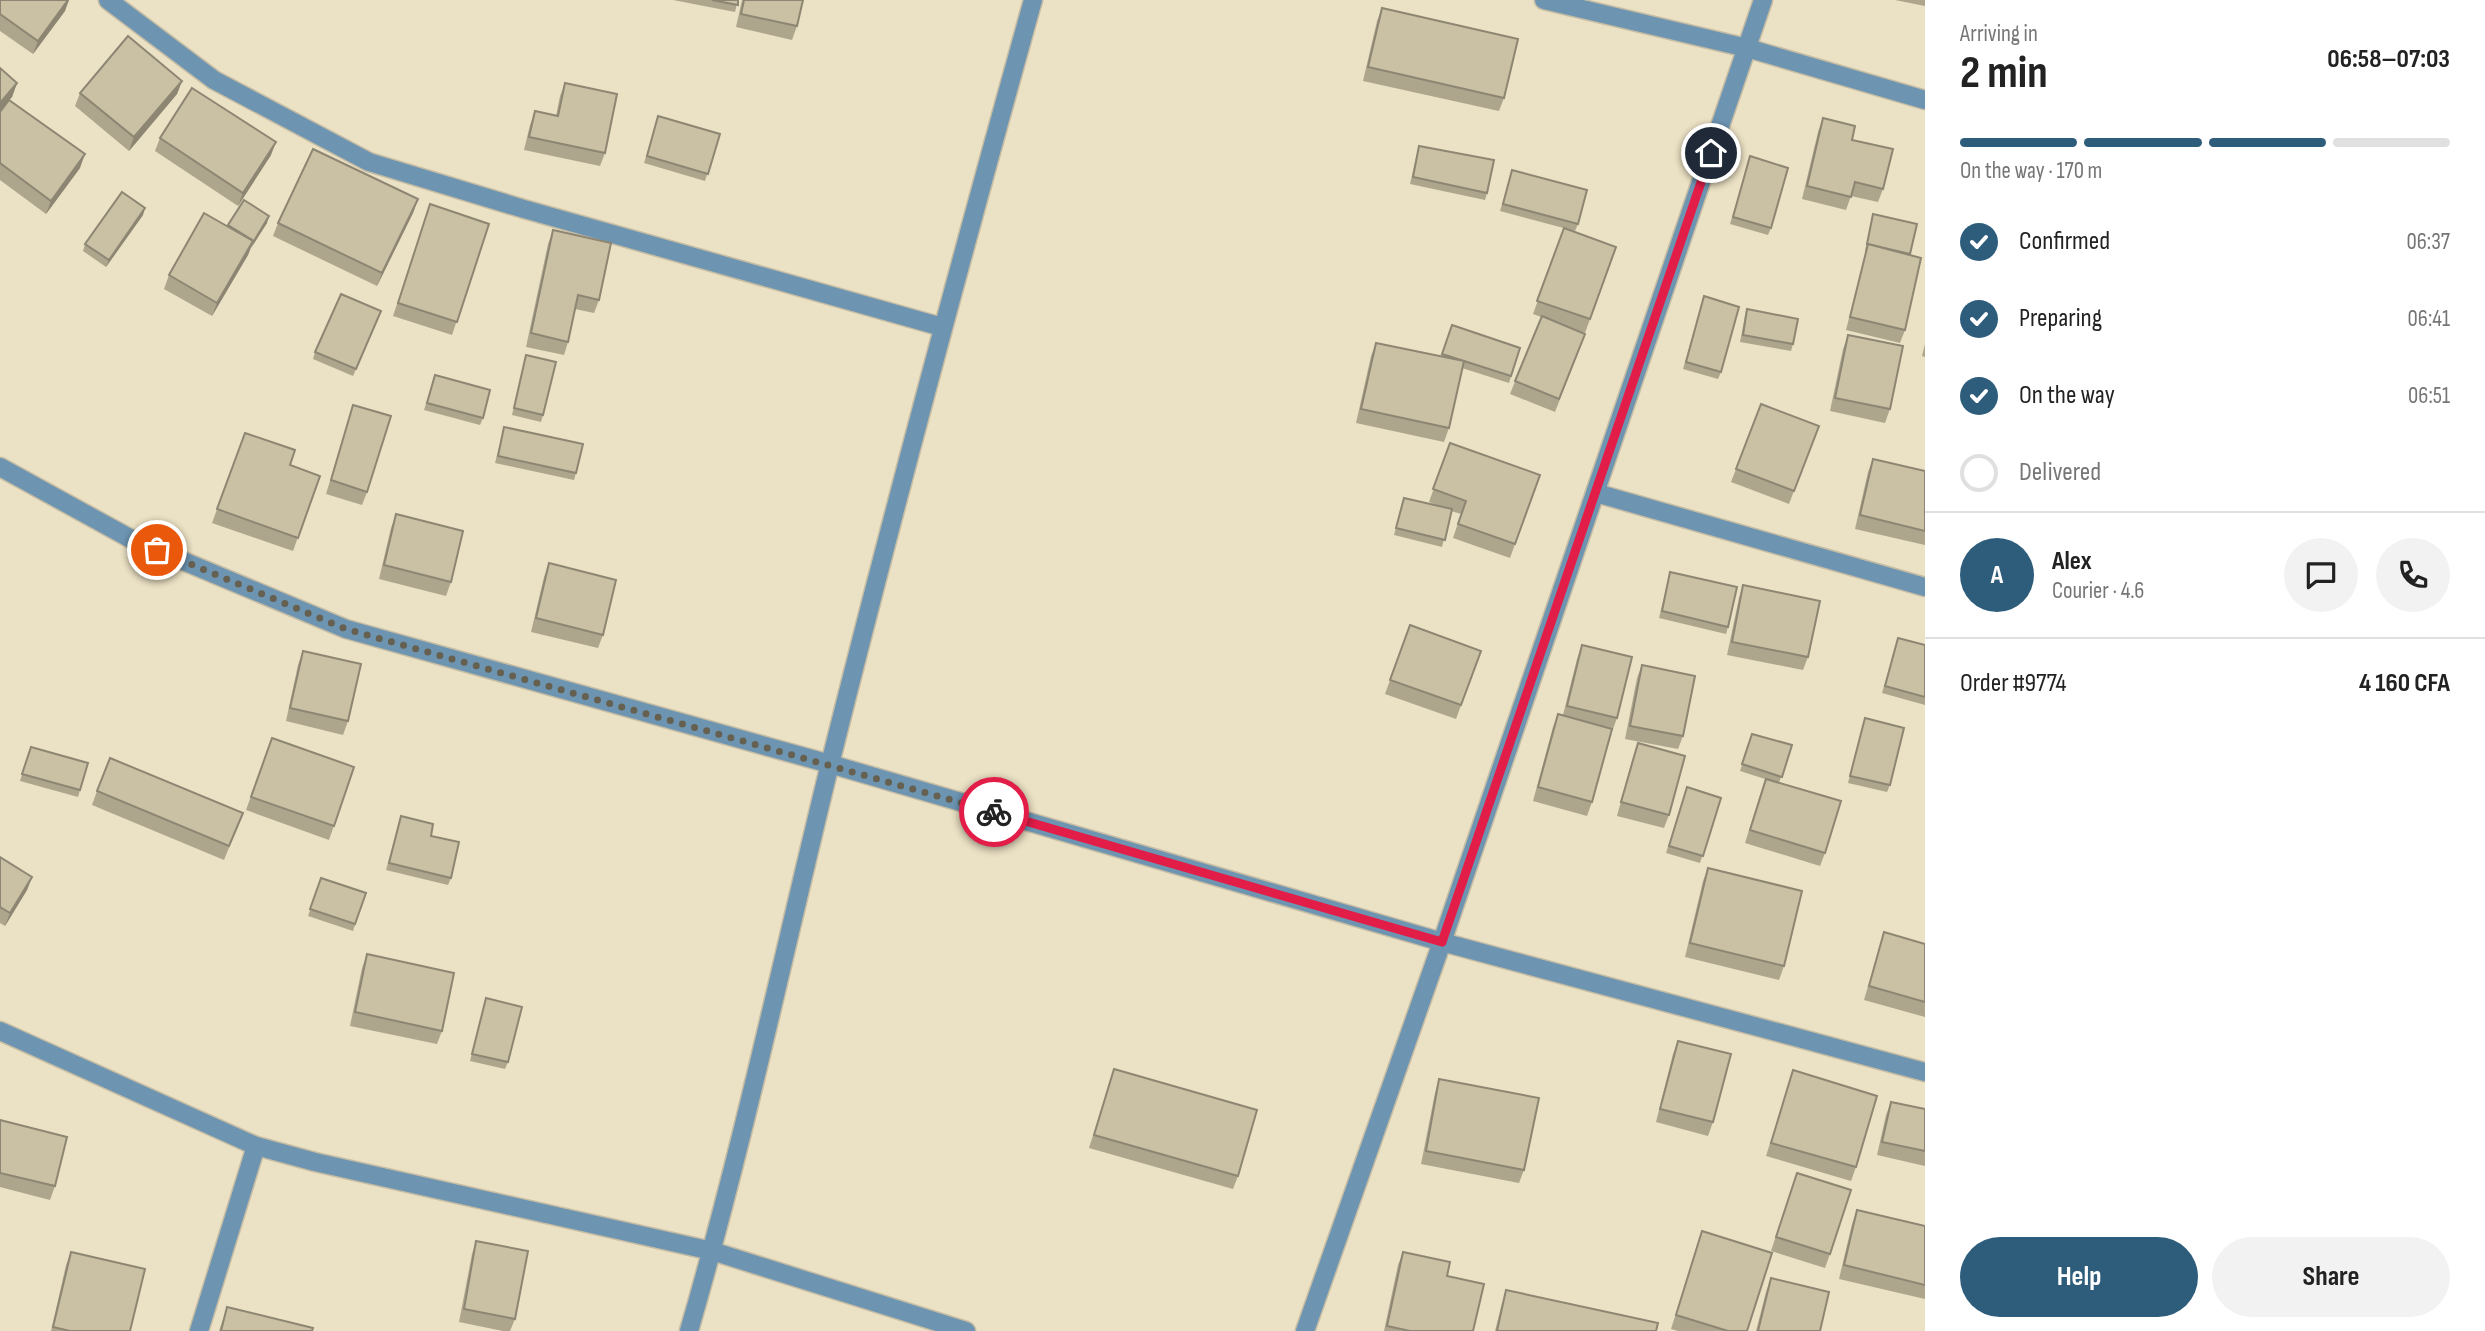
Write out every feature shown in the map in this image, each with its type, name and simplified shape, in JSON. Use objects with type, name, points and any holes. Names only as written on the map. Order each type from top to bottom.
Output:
[{"type":"street","points":[[108,0],[214,80],[369,162],[524,209],[942,327]]},
{"type":"street","points":[[689,1331],[712,1251],[830,764],[942,327],[1033,0]]},
{"type":"street","points":[[1544,0],[1747,48],[1925,100]]},
{"type":"street","points":[[1305,1331],[1442,942],[1763,0]]},
{"type":"street","points":[[0,467],[133,540],[346,629],[830,764],[1442,942],[1925,1072]]},
{"type":"street","points":[[1596,493],[1925,587]]},
{"type":"street","points":[[0,1031],[256,1146],[315,1162],[712,1251],[966,1331]]},
{"type":"street","points":[[199,1331],[256,1146]]},
{"type":"building","points":[[0,0],[68,0],[38,41],[0,14]]},
{"type":"building","points":[[712,0],[738,0],[738,5]]},
{"type":"building","points":[[744,0],[803,0],[797,26],[741,14]]},
{"type":"building","points":[[1382,8],[1518,39],[1504,98],[1368,67]]},
{"type":"building","points":[[128,36],[182,81],[134,137],[80,93]]},
{"type":"building","points":[[0,68],[17,83],[0,103]]},
{"type":"building","points":[[565,83],[617,94],[605,153],[529,137],[535,111],[558,116]]},
{"type":"building","points":[[192,88],[276,142],[243,193],[160,138]]},
{"type":"building","points":[[9,100],[85,154],[51,201],[0,163],[0,112]]},
{"type":"building","points":[[658,116],[720,134],[708,174],[647,156]]},
{"type":"building","points":[[1823,118],[1855,126],[1852,140],[1893,149],[1883,189],[1855,182],[1851,197],[1807,186]]},
{"type":"building","points":[[1419,146],[1494,160],[1487,193],[1413,177]]},
{"type":"building","points":[[313,149],[418,199],[382,273],[278,223]]},
{"type":"building","points":[[1750,156],[1788,168],[1771,228],[1733,217]]},
{"type":"building","points":[[1512,170],[1587,190],[1578,224],[1503,204]]},
{"type":"building","points":[[122,192],[145,208],[109,260],[85,244]]},
{"type":"building","points":[[244,200],[269,216],[254,241],[228,225]]},
{"type":"building","points":[[430,204],[489,224],[457,322],[398,303]]},
{"type":"building","points":[[204,213],[253,241],[217,303],[169,275]]},
{"type":"building","points":[[1873,214],[1917,224],[1910,254],[1867,244]]},
{"type":"building","points":[[1564,228],[1616,247],[1590,319],[1537,301]]},
{"type":"building","points":[[553,230],[611,243],[599,300],[578,295],[568,342],[531,333]]},
{"type":"building","points":[[1868,244],[1921,258],[1905,330],[1850,317]]},
{"type":"building","points":[[341,294],[381,311],[356,369],[315,352]]},
{"type":"building","points":[[1704,296],[1739,307],[1721,372],[1686,362]]},
{"type":"building","points":[[1747,309],[1798,319],[1793,344],[1743,335]]},
{"type":"building","points":[[1542,316],[1585,334],[1559,399],[1515,381]]},
{"type":"building","points":[[1452,325],[1520,348],[1511,376],[1442,354]]},
{"type":"building","points":[[1848,335],[1903,346],[1890,409],[1835,398]]},
{"type":"building","points":[[1376,343],[1464,361],[1449,428],[1361,409]]},
{"type":"building","points":[[526,355],[556,362],[543,415],[514,408]]},
{"type":"building","points":[[435,375],[490,390],[483,418],[427,403]]},
{"type":"building","points":[[1761,404],[1819,426],[1794,491],[1736,469]]},
{"type":"building","points":[[353,405],[391,416],[367,492],[331,480]]},
{"type":"building","points":[[504,427],[583,444],[576,473],[498,456]]},
{"type":"building","points":[[245,433],[295,450],[290,465],[320,476],[298,538],[217,509]]},
{"type":"building","points":[[1450,443],[1540,475],[1515,544],[1458,524],[1466,501],[1433,489]]},
{"type":"building","points":[[1873,459],[1925,471],[1925,531],[1860,515]]},
{"type":"building","points":[[1404,498],[1452,509],[1445,540],[1396,528]]},
{"type":"building","points":[[396,514],[463,531],[451,582],[384,565]]},
{"type":"building","points":[[549,563],[616,580],[603,635],[536,618]]},
{"type":"building","points":[[1670,572],[1737,587],[1728,627],[1662,611]]},
{"type":"building","points":[[1743,585],[1820,601],[1808,657],[1732,642]]},
{"type":"building","points":[[1410,625],[1481,651],[1461,705],[1390,680]]},
{"type":"building","points":[[1898,638],[1925,645],[1925,697],[1885,686]]},
{"type":"building","points":[[1582,645],[1632,657],[1617,718],[1567,706]]},
{"type":"building","points":[[303,651],[361,664],[348,721],[290,708]]},
{"type":"building","points":[[1642,665],[1695,676],[1683,736],[1630,726]]},
{"type":"building","points":[[1558,714],[1612,729],[1592,802],[1538,787]]},
{"type":"building","points":[[1865,718],[1904,728],[1890,785],[1850,776]]},
{"type":"building","points":[[1752,734],[1792,745],[1782,777],[1742,764]]},
{"type":"building","points":[[272,738],[354,767],[334,826],[251,797]]},
{"type":"building","points":[[1638,743],[1685,756],[1669,815],[1621,802]]},
{"type":"building","points":[[31,747],[88,763],[80,790],[22,774]]},
{"type":"building","points":[[110,758],[243,813],[229,846],[97,791]]},
{"type":"building","points":[[1766,779],[1841,801],[1825,853],[1750,830]]},
{"type":"building","points":[[1687,787],[1721,798],[1703,856],[1669,846]]},
{"type":"building","points":[[401,816],[433,824],[431,836],[459,842],[451,878],[389,863]]},
{"type":"building","points":[[0,857],[32,877],[10,913],[0,907]]},
{"type":"building","points":[[1708,868],[1802,891],[1784,966],[1690,943]]},
{"type":"building","points":[[321,878],[366,893],[355,924],[310,909]]},
{"type":"building","points":[[1884,932],[1925,944],[1925,1002],[1869,986]]},
{"type":"building","points":[[367,954],[454,973],[442,1031],[355,1012]]},
{"type":"building","points":[[486,998],[522,1007],[508,1062],[472,1054]]},
{"type":"building","points":[[1678,1041],[1731,1054],[1713,1122],[1660,1109]]},
{"type":"building","points":[[1114,1069],[1257,1110],[1238,1176],[1094,1135]]},
{"type":"building","points":[[1793,1070],[1877,1096],[1856,1167],[1771,1143]]},
{"type":"building","points":[[1439,1079],[1539,1098],[1524,1170],[1426,1151]]},
{"type":"building","points":[[1891,1102],[1925,1109],[1925,1151],[1882,1142]]},
{"type":"building","points":[[0,1120],[67,1137],[55,1186],[0,1173]]},
{"type":"building","points":[[1797,1173],[1851,1190],[1830,1254],[1776,1237]]},
{"type":"building","points":[[1857,1210],[1925,1226],[1925,1285],[1844,1265]]},
{"type":"building","points":[[1702,1231],[1772,1253],[1747,1331],[1728,1331],[1676,1315]]},
{"type":"building","points":[[476,1241],[528,1251],[515,1319],[464,1309]]},
{"type":"building","points":[[71,1252],[145,1269],[130,1331],[70,1331],[53,1327]]},
{"type":"building","points":[[1403,1252],[1450,1262],[1447,1276],[1484,1284],[1473,1331],[1410,1331],[1387,1326]]},
{"type":"building","points":[[1771,1278],[1829,1292],[1820,1331],[1758,1331]]},
{"type":"building","points":[[1506,1290],[1658,1323],[1656,1331],[1497,1331]]},
{"type":"building","points":[[227,1307],[313,1328],[312,1331],[221,1331]]},
{"type":"way so far","points":[[157,550],[346,629],[994,812]]},
{"type":"route","points":[[994,812],[1442,942],[1711,153]]}]
